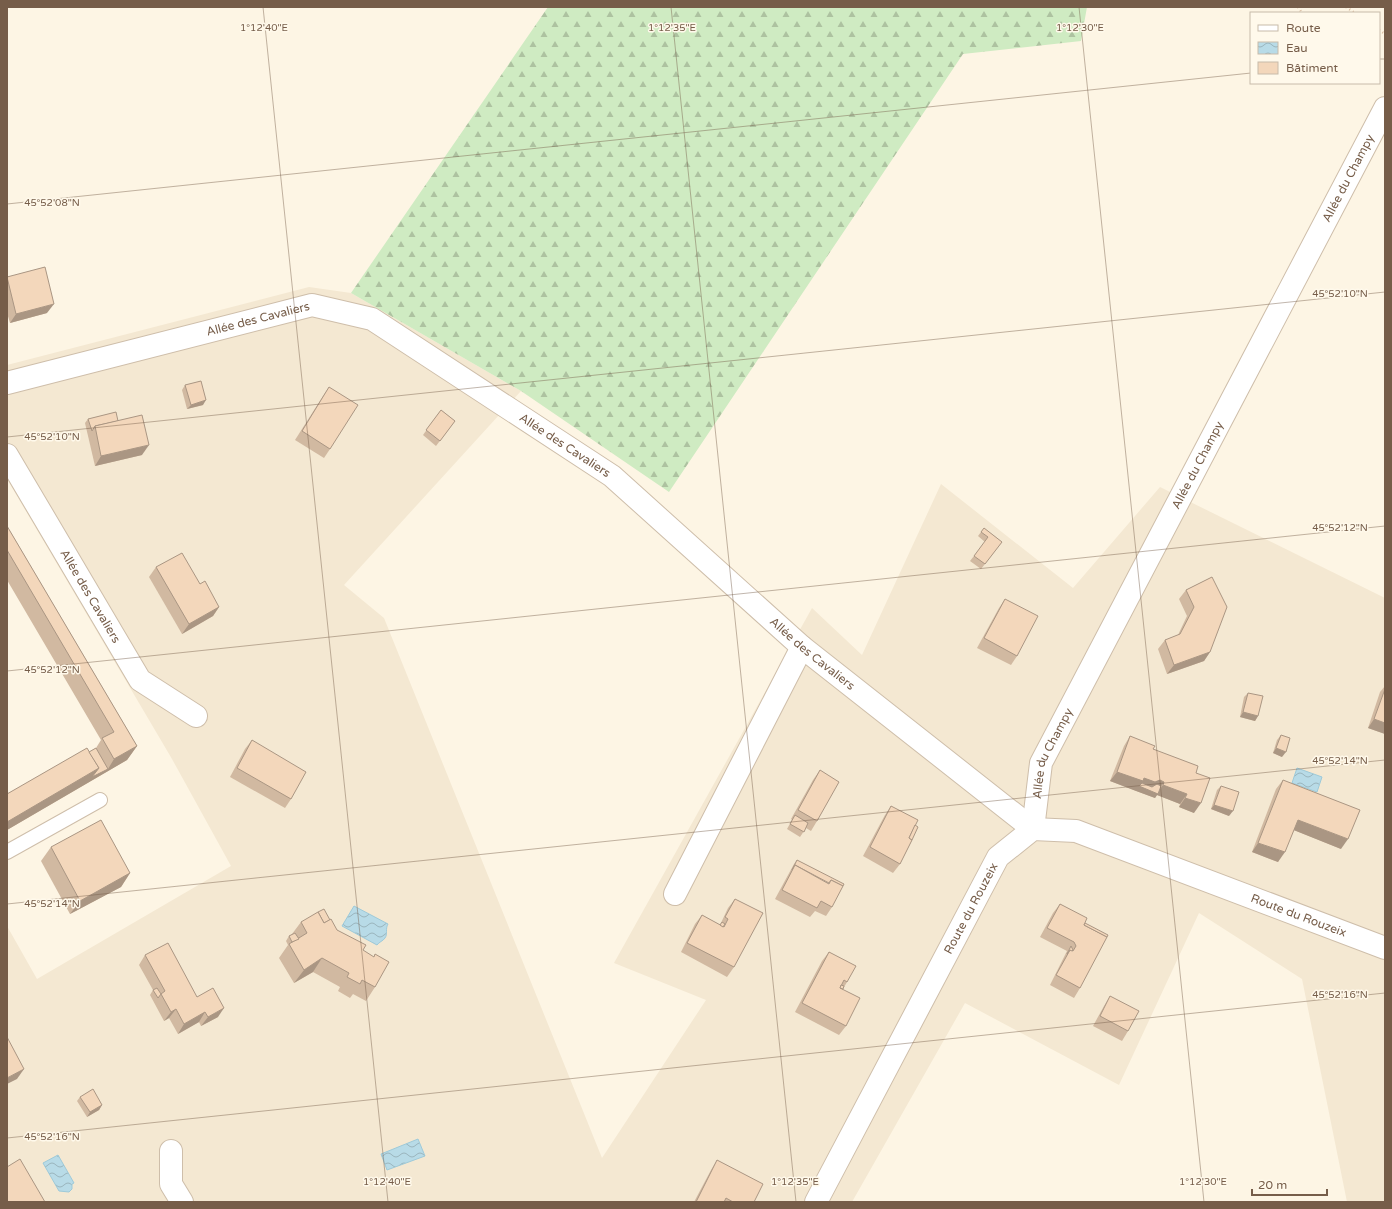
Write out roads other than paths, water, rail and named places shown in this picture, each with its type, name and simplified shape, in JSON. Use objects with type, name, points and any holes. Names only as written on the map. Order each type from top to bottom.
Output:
[{"type":"street","name":"Allée du Champy","points":[[1034,829],[1041,763],[1385,108]]},
{"type":"street","name":"Allée des Cavaliers","points":[[7,383],[312,304],[372,319],[612,476],[802,647],[1034,829]]},
{"type":"street","name":"Allée des Cavaliers","points":[[7,455],[140,680],[196,716]]},
{"type":"street","points":[[675,894],[802,647]]},
{"type":"street","name":"Route du Rouzeix","points":[[816,1202],[998,857],[1034,829],[1076,831],[1385,948]]},
{"type":"street","points":[[171,1151],[171,1184],[182,1202]]},
{"type":"lane","points":[[7,852],[100,800]]},
{"type":"water","points":[[1297,768],[1322,777],[1317,792],[1292,783]]},
{"type":"water","points":[[354,906],[388,924],[386,936],[377,945],[342,926]]},
{"type":"water","points":[[418,1139],[425,1156],[387,1170],[381,1154]]},
{"type":"water","points":[[58,1155],[74,1183],[72,1184],[72,1189],[69,1192],[59,1191],[43,1163]]}]
